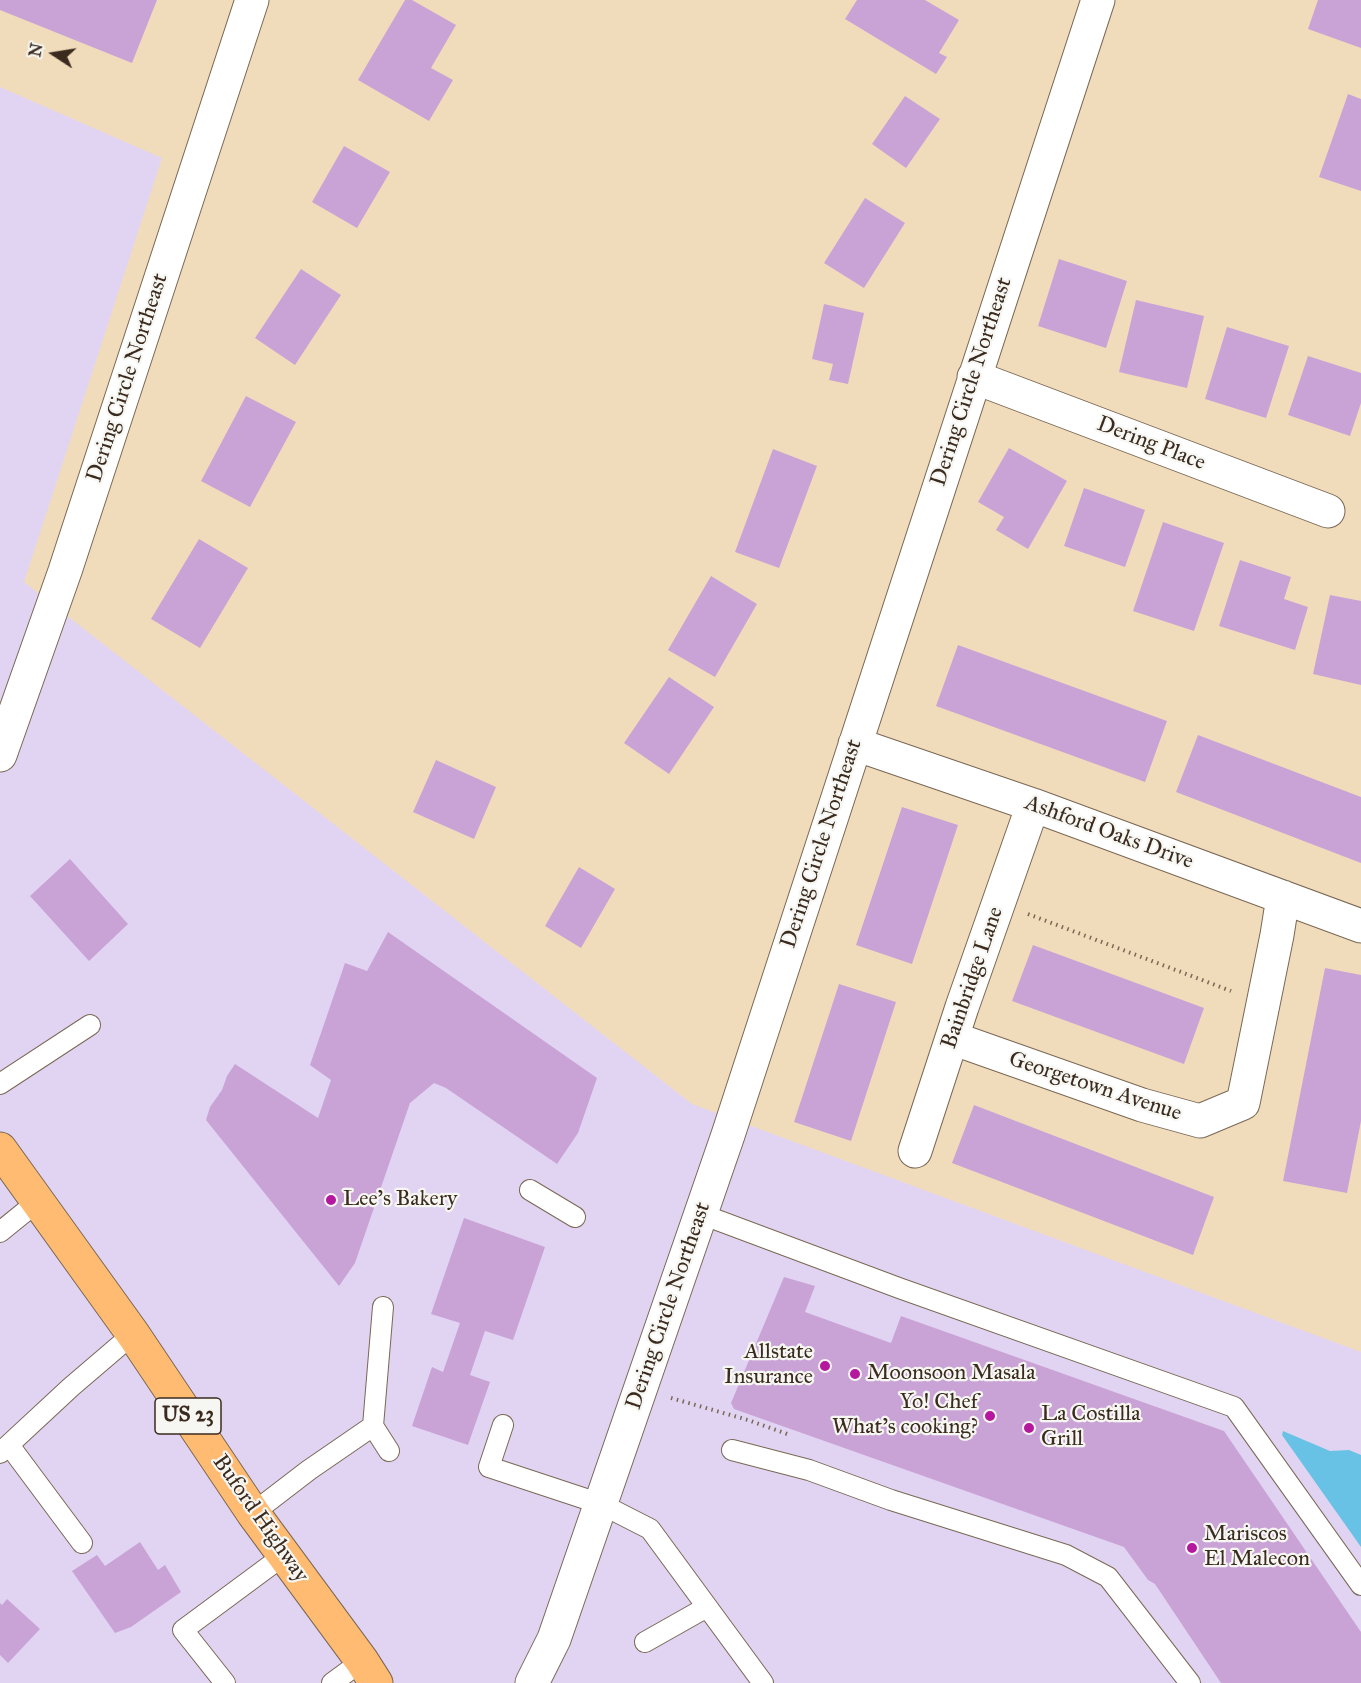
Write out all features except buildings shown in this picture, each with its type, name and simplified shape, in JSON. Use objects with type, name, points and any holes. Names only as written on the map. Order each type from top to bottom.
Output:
[{"type":"main road","name":"Buford Highway","points":[[0,1149],[133,1334],[283,1556],[369,1672]]},
{"type":"street","name":"Dering Circle Northeast","points":[[0,755],[65,571],[252,0]]},
{"type":"street","name":"Dering Circle Northeast","points":[[532,1683],[554,1639],[701,1214],[1098,0]]},
{"type":"street","name":"Dering Place","points":[[974,377],[1328,511]]},
{"type":"street","name":"Ashford Oaks Drive","points":[[855,744],[1033,805],[1361,926]]},
{"type":"street","name":"Bainbridge Lane","points":[[915,1151],[1033,805]]},
{"type":"street","name":"Georgetown Avenue","points":[[952,1038],[1152,1108],[1200,1121],[1222,1112],[1243,1103],[1283,897]]},
{"type":"lane","points":[[0,1084],[90,1025]]},
{"type":"lane","points":[[530,1190],[576,1217]]},
{"type":"lane","points":[[0,1232],[37,1202]]},
{"type":"lane","points":[[701,1214],[899,1288],[1234,1407],[1361,1585]]},
{"type":"lane","points":[[383,1307],[374,1426],[389,1451]]},
{"type":"lane","points":[[82,1543],[5,1449],[71,1387],[133,1334]]},
{"type":"lane","points":[[504,1425],[489,1467],[601,1504],[650,1529],[763,1683]]},
{"type":"lane","points":[[253,1513],[309,1470],[374,1426]]},
{"type":"lane","points":[[732,1450],[809,1470],[891,1500],[1066,1555],[1108,1577],[1142,1618],[1190,1683]]},
{"type":"lane","points":[[225,1683],[183,1630],[283,1556]]},
{"type":"lane","points":[[645,1642],[707,1607]]},
{"type":"lane","points":[[332,1683],[369,1672]]},
{"type":"path","points":[[1025,913],[1238,993]]},
{"type":"path","points":[[669,1397],[748,1420],[788,1435]]},
{"type":"shaded area","points":[[0,87],[162,158],[24,582],[692,1104],[1361,1352],[1361,1683],[0,1683]]},
{"type":"water","points":[[1283,1431],[1330,1451],[1349,1450],[1361,1455],[1361,1547],[1282,1435]]},
{"type":"place","name":"Lee's Bakery","points":[[331,1200]]},
{"type":"place","name":"Allstate Insurance","points":[[825,1366]]},
{"type":"place","name":"Moonsoon Masala","points":[[855,1374]]},
{"type":"place","name":"Yo! Chef What's cooking?","points":[[990,1416]]},
{"type":"place","name":"La Costilla Grill","points":[[1029,1428]]},
{"type":"place","name":"Mariscos El Malecon","points":[[1192,1548]]}]
